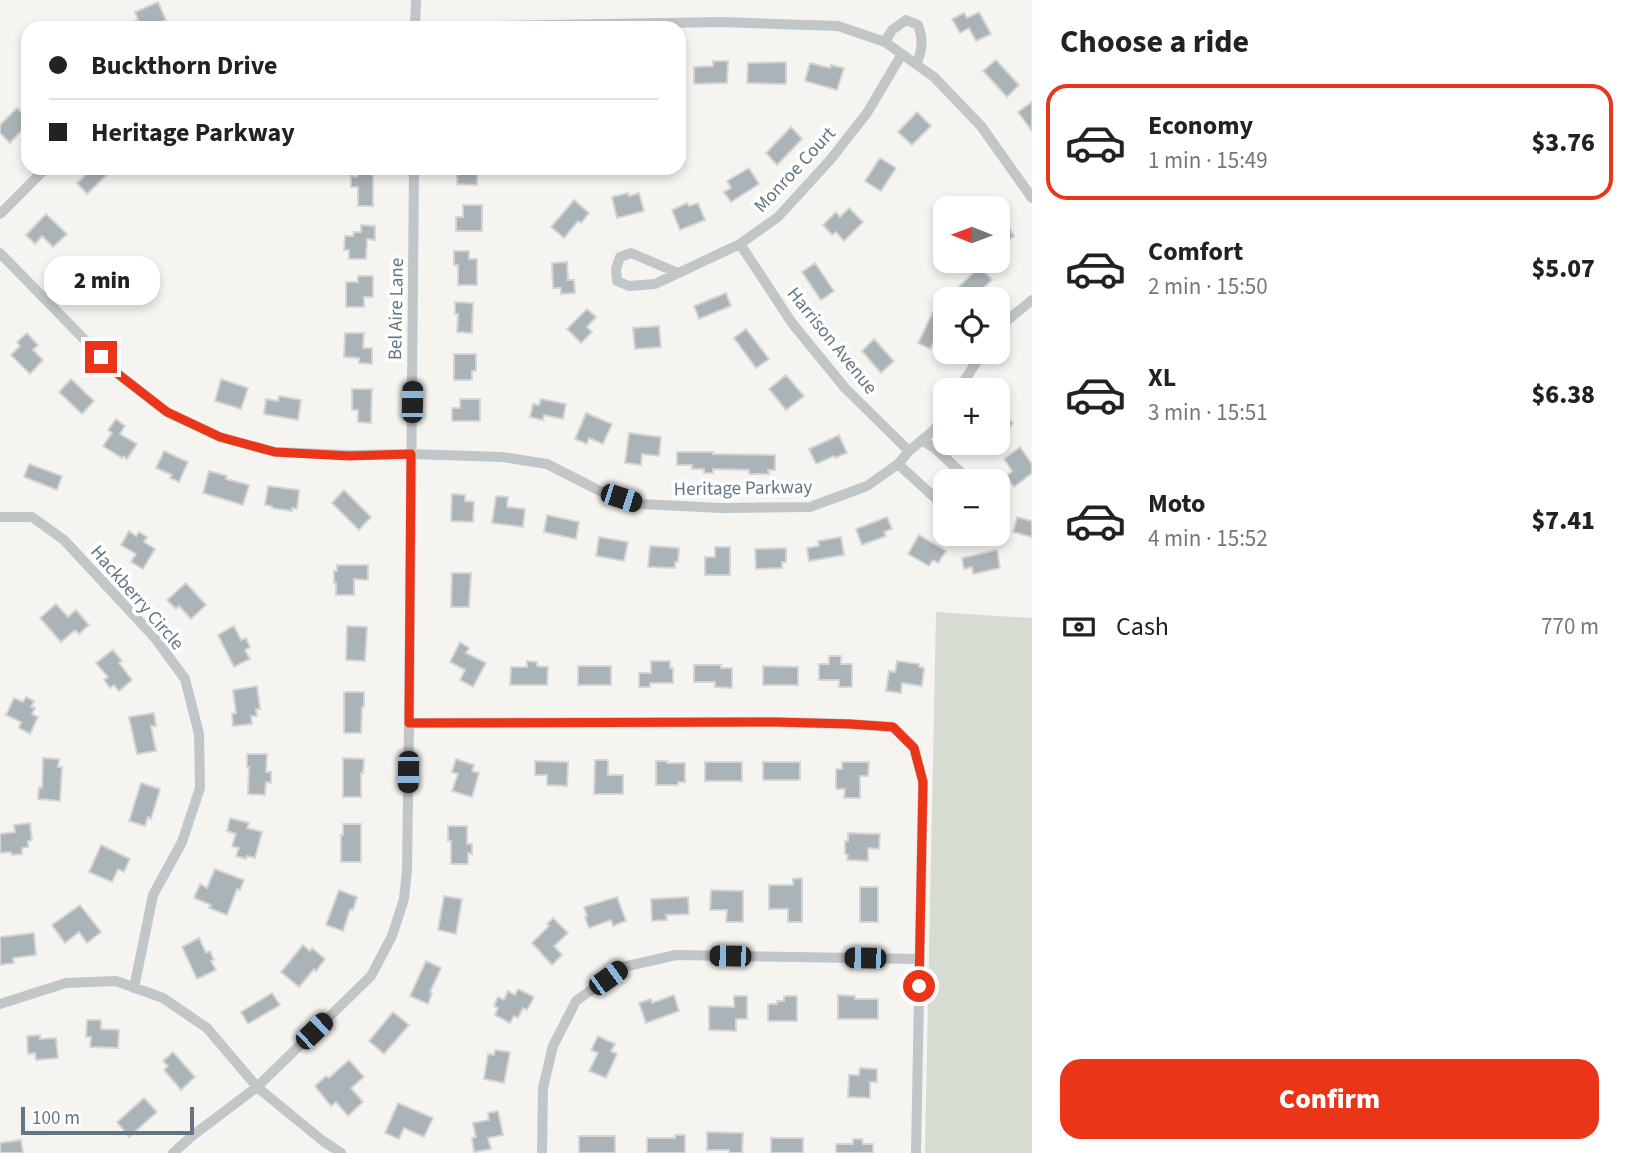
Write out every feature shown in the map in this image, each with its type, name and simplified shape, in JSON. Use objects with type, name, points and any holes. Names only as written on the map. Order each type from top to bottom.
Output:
[{"type":"street","points":[[415,21],[416,0]]},
{"type":"street","points":[[885,42],[892,30],[906,20],[918,25],[922,39],[921,54],[916,64]]},
{"type":"street","points":[[686,23],[838,26],[885,42],[934,76],[981,126],[1032,198]]},
{"type":"street","name":"Monroe Court","points":[[678,273],[631,253],[620,257],[616,269],[617,281],[629,286],[655,284],[740,244],[778,217],[831,159],[867,113],[902,54]]},
{"type":"street","points":[[0,214],[39,175]]},
{"type":"street","name":"Bel Aire Lane","points":[[173,1153],[257,1087],[371,976],[391,936],[404,899],[407,870],[414,175]]},
{"type":"street","name":"Harrison Avenue","points":[[740,244],[792,323],[822,360],[845,388],[909,451]]},
{"type":"street","name":"Heritage Parkway","points":[[0,253],[118,374],[167,412],[220,437],[275,452],[349,456],[411,454],[502,457],[547,464],[600,491],[641,504],[722,508],[810,507],[867,486],[898,464],[933,431]]},
{"type":"street","points":[[1010,318],[1032,300]]},
{"type":"street","points":[[922,440],[957,469]]},
{"type":"street","points":[[898,464],[933,496]]},
{"type":"street","name":"Hackberry Circle","points":[[0,517],[32,517],[64,540],[155,638],[185,679],[199,734],[200,788],[182,842],[153,895],[134,988]]},
{"type":"street","points":[[409,723],[850,724],[893,727],[914,748],[923,782],[916,1153]]},
{"type":"street","points":[[542,1153],[543,1088],[553,1046],[576,1001],[624,967],[676,954],[920,959]]},
{"type":"street","points":[[0,1004],[66,983],[116,981],[163,998],[207,1028],[257,1087],[341,1153]]},
{"type":"shaded area","points":[[936,612],[1032,618],[1032,1153],[925,1153]]},
{"type":"building","points":[[158,2],[166,20],[136,21],[138,20],[135,12]]},
{"type":"building","points":[[979,12],[991,34],[976,41],[969,28],[960,33],[952,19],[964,13],[967,18]]},
{"type":"building","points":[[996,60],[1019,85],[1007,97],[983,71]]},
{"type":"building","points":[[713,61],[728,61],[727,83],[694,84],[694,67],[713,66]]},
{"type":"building","points":[[786,62],[786,84],[747,83],[748,63]]},
{"type":"building","points":[[810,63],[844,68],[837,90],[805,81]]},
{"type":"building","points":[[1032,102],[1032,131],[1018,112]]},
{"type":"building","points":[[17,108],[21,112],[21,131],[10,143],[0,133],[0,125]]},
{"type":"building","points":[[917,112],[931,126],[912,145],[898,132]]},
{"type":"building","points":[[791,127],[802,139],[777,165],[766,153]]},
{"type":"building","points":[[880,158],[896,168],[881,191],[865,181]]},
{"type":"building","points":[[749,168],[759,184],[731,202],[724,192],[731,188],[727,181]]},
{"type":"building","points":[[86,175],[107,175],[87,194],[77,183]]},
{"type":"building","points":[[373,175],[373,206],[358,206],[358,187],[351,187],[351,176]]},
{"type":"building","points":[[457,175],[478,175],[477,185],[457,184]]},
{"type":"building","points":[[628,193],[629,196],[639,193],[644,211],[617,218],[612,197]]},
{"type":"building","points":[[574,200],[589,213],[581,223],[578,221],[564,238],[551,227]]},
{"type":"building","points":[[687,203],[689,206],[698,203],[705,220],[680,230],[672,210]]},
{"type":"building","points":[[463,205],[482,205],[482,231],[456,231],[456,217],[463,217]]},
{"type":"building","points":[[849,208],[863,222],[844,241],[836,232],[832,235],[823,225],[836,212],[840,217]]},
{"type":"building","points":[[46,214],[67,234],[53,247],[42,236],[35,244],[26,235]]},
{"type":"building","points":[[361,225],[375,226],[375,240],[367,239],[366,259],[349,259],[349,250],[344,250],[345,236],[361,232]]},
{"type":"building","points":[[454,251],[469,251],[469,259],[477,259],[477,285],[458,285],[458,265],[454,265]]},
{"type":"building","points":[[89,260],[106,279],[87,297],[77,286],[82,282],[73,273]]},
{"type":"building","points":[[567,262],[568,280],[574,280],[575,293],[561,294],[561,288],[553,288],[552,263]]},
{"type":"building","points":[[815,263],[834,291],[821,300],[802,272]]},
{"type":"building","points":[[974,273],[986,273],[992,280],[984,287],[958,287]]},
{"type":"building","points":[[358,276],[373,276],[373,297],[364,297],[364,307],[346,307],[346,282],[358,282]]},
{"type":"building","points":[[726,293],[731,306],[699,319],[694,306]]},
{"type":"building","points":[[455,302],[473,303],[472,333],[457,332],[458,314],[455,314]]},
{"type":"building","points":[[587,309],[596,317],[587,327],[592,332],[581,343],[567,329]]},
{"type":"building","points":[[933,312],[933,343],[930,349],[918,343]]},
{"type":"building","points":[[659,326],[661,347],[635,349],[633,328]]},
{"type":"building","points":[[746,329],[769,359],[756,368],[734,338]]},
{"type":"building","points":[[27,333],[38,345],[33,350],[43,360],[30,374],[11,355],[20,346],[17,342]]},
{"type":"building","points":[[345,333],[364,333],[363,348],[372,348],[372,364],[359,363],[359,358],[344,357]]},
{"type":"building","points":[[874,339],[894,361],[881,373],[862,351]]},
{"type":"building","points":[[454,354],[476,354],[476,371],[472,371],[472,380],[454,380]]},
{"type":"building","points":[[786,375],[804,396],[786,410],[769,389]]},
{"type":"building","points":[[71,379],[94,401],[82,414],[59,392]]},
{"type":"building","points":[[221,379],[248,388],[241,409],[215,401]]},
{"type":"building","points":[[352,389],[372,389],[371,423],[358,422],[358,410],[352,410]]},
{"type":"building","points":[[279,396],[301,400],[298,420],[264,414],[266,399],[278,401]]},
{"type":"building","points":[[460,399],[480,399],[480,421],[452,421],[452,408],[460,408]]},
{"type":"building","points":[[541,399],[566,404],[563,419],[544,415],[543,420],[530,417],[533,404],[539,405]]},
{"type":"building","points":[[586,413],[612,424],[603,444],[589,438],[587,444],[575,439]]},
{"type":"building","points":[[116,419],[125,426],[120,434],[137,444],[127,459],[103,446],[112,433],[108,430]]},
{"type":"building","points":[[629,433],[661,437],[659,456],[642,454],[641,465],[625,463]]},
{"type":"building","points":[[839,435],[847,453],[816,464],[809,449]]},
{"type":"building","points":[[1020,447],[1032,464],[1032,473],[1014,487],[1010,482],[1012,471],[1004,459]]},
{"type":"building","points":[[164,451],[188,462],[179,482],[170,478],[172,475],[156,468]]},
{"type":"building","points":[[677,452],[775,455],[775,470],[768,470],[769,474],[749,474],[749,470],[713,469],[713,473],[704,473],[704,469],[692,469],[692,465],[677,465]]},
{"type":"building","points":[[29,464],[62,476],[57,490],[24,477]]},
{"type":"building","points":[[209,471],[249,485],[243,505],[203,493]]},
{"type":"building","points":[[268,486],[299,490],[297,509],[292,508],[292,511],[265,505]]},
{"type":"building","points":[[344,490],[371,517],[359,530],[332,503]]},
{"type":"building","points":[[452,494],[465,495],[465,501],[474,502],[473,522],[451,521]]},
{"type":"building","points":[[496,496],[508,497],[507,507],[525,509],[523,527],[492,523]]},
{"type":"building","points":[[547,515],[579,522],[576,539],[544,532]]},
{"type":"building","points":[[887,517],[892,529],[884,532],[886,536],[862,545],[856,529]]},
{"type":"building","points":[[1017,517],[1032,521],[1032,537],[1013,532]]},
{"type":"building","points":[[129,531],[136,536],[139,532],[147,537],[144,542],[155,549],[143,569],[131,562],[136,554],[121,545]]},
{"type":"building","points":[[919,535],[933,543],[933,546],[946,551],[938,563],[933,560],[929,566],[908,554]]},
{"type":"building","points":[[599,537],[628,542],[624,561],[596,556]]},
{"type":"building","points":[[841,537],[844,555],[809,561],[807,548],[819,546],[818,541]]},
{"type":"building","points":[[650,546],[679,548],[675,568],[648,567]]},
{"type":"building","points":[[715,547],[730,547],[730,575],[705,575],[705,557],[715,557]]},
{"type":"building","points":[[786,548],[786,562],[782,562],[782,568],[756,569],[755,549]]},
{"type":"building","points":[[997,550],[1000,568],[973,574],[972,567],[964,569],[962,558]]},
{"type":"building","points":[[337,565],[368,565],[368,580],[354,579],[354,595],[336,595],[334,571],[337,571]]},
{"type":"building","points":[[452,573],[471,573],[469,607],[451,607]]},
{"type":"building","points":[[186,583],[206,605],[191,619],[179,606],[176,609],[167,600]]},
{"type":"building","points":[[56,604],[68,617],[76,610],[89,625],[79,634],[75,630],[61,642],[40,618]]},
{"type":"building","points":[[234,626],[241,640],[246,638],[250,647],[245,650],[250,659],[234,667],[218,635]]},
{"type":"building","points":[[347,626],[367,627],[365,661],[346,660]]},
{"type":"building","points":[[460,642],[469,648],[466,653],[486,663],[473,687],[460,680],[465,670],[450,662]]},
{"type":"building","points":[[113,650],[132,680],[119,691],[114,685],[110,688],[104,680],[108,677],[96,663]]},
{"type":"building","points":[[829,656],[841,656],[841,664],[852,664],[852,687],[839,687],[839,680],[819,680],[819,664],[829,664]]},
{"type":"building","points":[[527,661],[548,667],[547,685],[510,685],[511,667],[527,667]]},
{"type":"building","points":[[651,661],[670,661],[673,683],[650,683],[650,687],[639,687],[639,673],[651,673]]},
{"type":"building","points":[[897,661],[919,664],[919,667],[924,668],[922,686],[902,683],[901,693],[886,691],[889,671],[895,672]]},
{"type":"building","points":[[694,665],[721,665],[721,668],[732,668],[732,688],[715,687],[715,682],[694,682]]},
{"type":"building","points":[[578,666],[611,666],[611,685],[578,685]]},
{"type":"building","points":[[763,666],[798,667],[798,685],[763,685]]},
{"type":"building","points":[[257,686],[260,709],[256,709],[257,716],[251,716],[252,724],[233,726],[232,714],[236,713],[233,690]]},
{"type":"building","points":[[344,692],[364,692],[361,733],[344,733]]},
{"type":"building","points":[[26,697],[34,701],[32,714],[38,717],[30,734],[19,728],[21,722],[6,715],[14,698],[23,702]]},
{"type":"building","points":[[154,713],[156,726],[151,726],[156,751],[137,754],[129,717]]},
{"type":"building","points":[[247,754],[267,754],[266,772],[271,772],[271,783],[266,782],[265,795],[248,794]]},
{"type":"building","points":[[43,758],[59,759],[58,767],[62,767],[60,801],[38,799],[39,787],[42,788]]},
{"type":"building","points":[[343,758],[364,759],[361,797],[343,797]]},
{"type":"building","points":[[456,759],[474,765],[472,771],[479,773],[472,797],[452,791],[458,774],[452,772]]},
{"type":"building","points":[[595,760],[608,760],[608,775],[623,775],[623,794],[594,794]]},
{"type":"building","points":[[535,761],[568,762],[567,786],[547,785],[547,775],[535,775]]},
{"type":"building","points":[[656,761],[685,763],[685,782],[678,782],[678,785],[656,785]]},
{"type":"building","points":[[705,762],[742,762],[742,781],[705,781]]},
{"type":"building","points":[[763,762],[800,762],[800,780],[763,780]]},
{"type":"building","points":[[842,762],[869,762],[868,776],[860,776],[860,798],[844,798],[845,789],[836,789],[836,769],[842,769]]},
{"type":"building","points":[[141,783],[160,789],[151,819],[148,817],[145,826],[129,821]]},
{"type":"building","points":[[230,818],[249,823],[247,828],[262,832],[255,858],[236,856],[239,848],[232,846],[236,834],[227,831]]},
{"type":"building","points":[[30,823],[32,840],[28,841],[28,847],[22,848],[22,854],[0,853],[0,834],[15,832],[14,825]]},
{"type":"building","points":[[343,824],[361,824],[361,862],[341,862]]},
{"type":"building","points":[[448,826],[467,826],[467,844],[472,844],[472,854],[468,853],[468,864],[451,864]]},
{"type":"building","points":[[848,833],[880,834],[879,849],[868,848],[868,861],[847,860],[845,841],[848,841]]},
{"type":"building","points":[[101,845],[130,859],[124,872],[118,869],[112,882],[89,872]]},
{"type":"building","points":[[215,869],[244,880],[240,890],[237,889],[227,915],[194,898],[200,884],[207,888]]},
{"type":"building","points":[[802,878],[802,922],[788,922],[788,909],[769,909],[769,885],[793,885],[793,879]]},
{"type":"building","points":[[860,887],[878,887],[878,922],[860,922]]},
{"type":"building","points":[[339,890],[357,897],[343,931],[326,925]]},
{"type":"building","points":[[711,890],[743,891],[743,922],[726,922],[727,910],[710,910]]},
{"type":"building","points":[[444,896],[462,899],[456,934],[438,930]]},
{"type":"building","points":[[617,897],[626,921],[613,926],[611,920],[589,928],[584,907]]},
{"type":"building","points":[[688,897],[689,914],[666,915],[667,920],[652,921],[651,899]]},
{"type":"building","points":[[80,905],[101,932],[87,943],[79,932],[65,943],[52,925]]},
{"type":"building","points":[[553,918],[568,933],[554,946],[562,955],[552,965],[532,943]]},
{"type":"building","points":[[34,933],[36,955],[13,958],[14,963],[0,965],[0,937]]},
{"type":"building","points":[[199,938],[206,953],[210,951],[216,970],[197,979],[182,947]]},
{"type":"building","points":[[303,945],[310,951],[312,948],[325,959],[299,987],[281,972]]},
{"type":"building","points":[[426,961],[441,968],[430,992],[432,993],[428,1004],[410,996]]},
{"type":"building","points":[[518,989],[534,997],[527,1010],[523,1008],[518,1018],[514,1016],[510,1023],[495,1015],[498,1008],[494,1006],[498,997],[504,1000],[508,991],[515,995]]},
{"type":"building","points":[[272,993],[280,1005],[248,1024],[241,1012]]},
{"type":"building","points":[[674,995],[679,1011],[646,1023],[639,1003],[651,999],[652,1003]]},
{"type":"building","points":[[838,995],[855,996],[855,999],[878,999],[878,1019],[838,1019]]},
{"type":"building","points":[[734,996],[747,996],[747,1019],[736,1019],[736,1031],[709,1030],[709,1006],[734,1007]]},
{"type":"building","points":[[784,996],[797,996],[797,1021],[768,1021],[768,1004],[784,1001]]},
{"type":"building","points":[[393,1012],[409,1025],[384,1054],[369,1041]]},
{"type":"building","points":[[87,1020],[101,1020],[101,1029],[119,1030],[118,1048],[90,1047],[91,1037],[86,1037]]},
{"type":"building","points":[[40,1035],[40,1039],[56,1038],[58,1058],[36,1060],[35,1053],[28,1054],[27,1036]]},
{"type":"building","points":[[598,1036],[615,1044],[611,1051],[617,1054],[606,1078],[589,1071],[598,1053],[591,1050]]},
{"type":"building","points":[[495,1050],[510,1052],[504,1083],[484,1079],[488,1054],[494,1055]]},
{"type":"building","points":[[173,1052],[195,1077],[181,1090],[164,1070],[168,1066],[163,1061]]},
{"type":"building","points":[[349,1060],[364,1077],[351,1088],[363,1102],[348,1116],[336,1102],[331,1106],[315,1086],[326,1076],[329,1078]]},
{"type":"building","points":[[860,1068],[877,1069],[877,1082],[870,1082],[870,1098],[848,1097],[849,1075],[859,1075]]},
{"type":"building","points":[[144,1098],[157,1112],[129,1137],[117,1122]]},
{"type":"building","points":[[398,1103],[433,1118],[424,1137],[404,1128],[399,1139],[385,1133]]},
{"type":"building","points":[[498,1111],[503,1135],[488,1138],[491,1149],[474,1152],[472,1138],[476,1137],[473,1123],[489,1120],[488,1113]]},
{"type":"building","points":[[707,1132],[743,1133],[742,1153],[707,1150]]},
{"type":"building","points":[[675,1135],[685,1135],[685,1153],[647,1153],[647,1138],[675,1138]]},
{"type":"building","points":[[579,1136],[615,1136],[615,1153],[579,1153]]},
{"type":"building","points":[[771,1138],[803,1138],[803,1153],[771,1153]]},
{"type":"building","points":[[853,1139],[862,1139],[863,1144],[873,1144],[873,1153],[836,1153],[836,1144],[853,1144]]},
{"type":"building","points":[[21,1140],[23,1153],[0,1153],[0,1143]]},
{"type":"route","points":[[101,357],[118,374],[167,412],[220,437],[275,452],[349,456],[411,454],[409,723],[775,722],[893,727],[914,748],[923,782],[919,986]]}]
